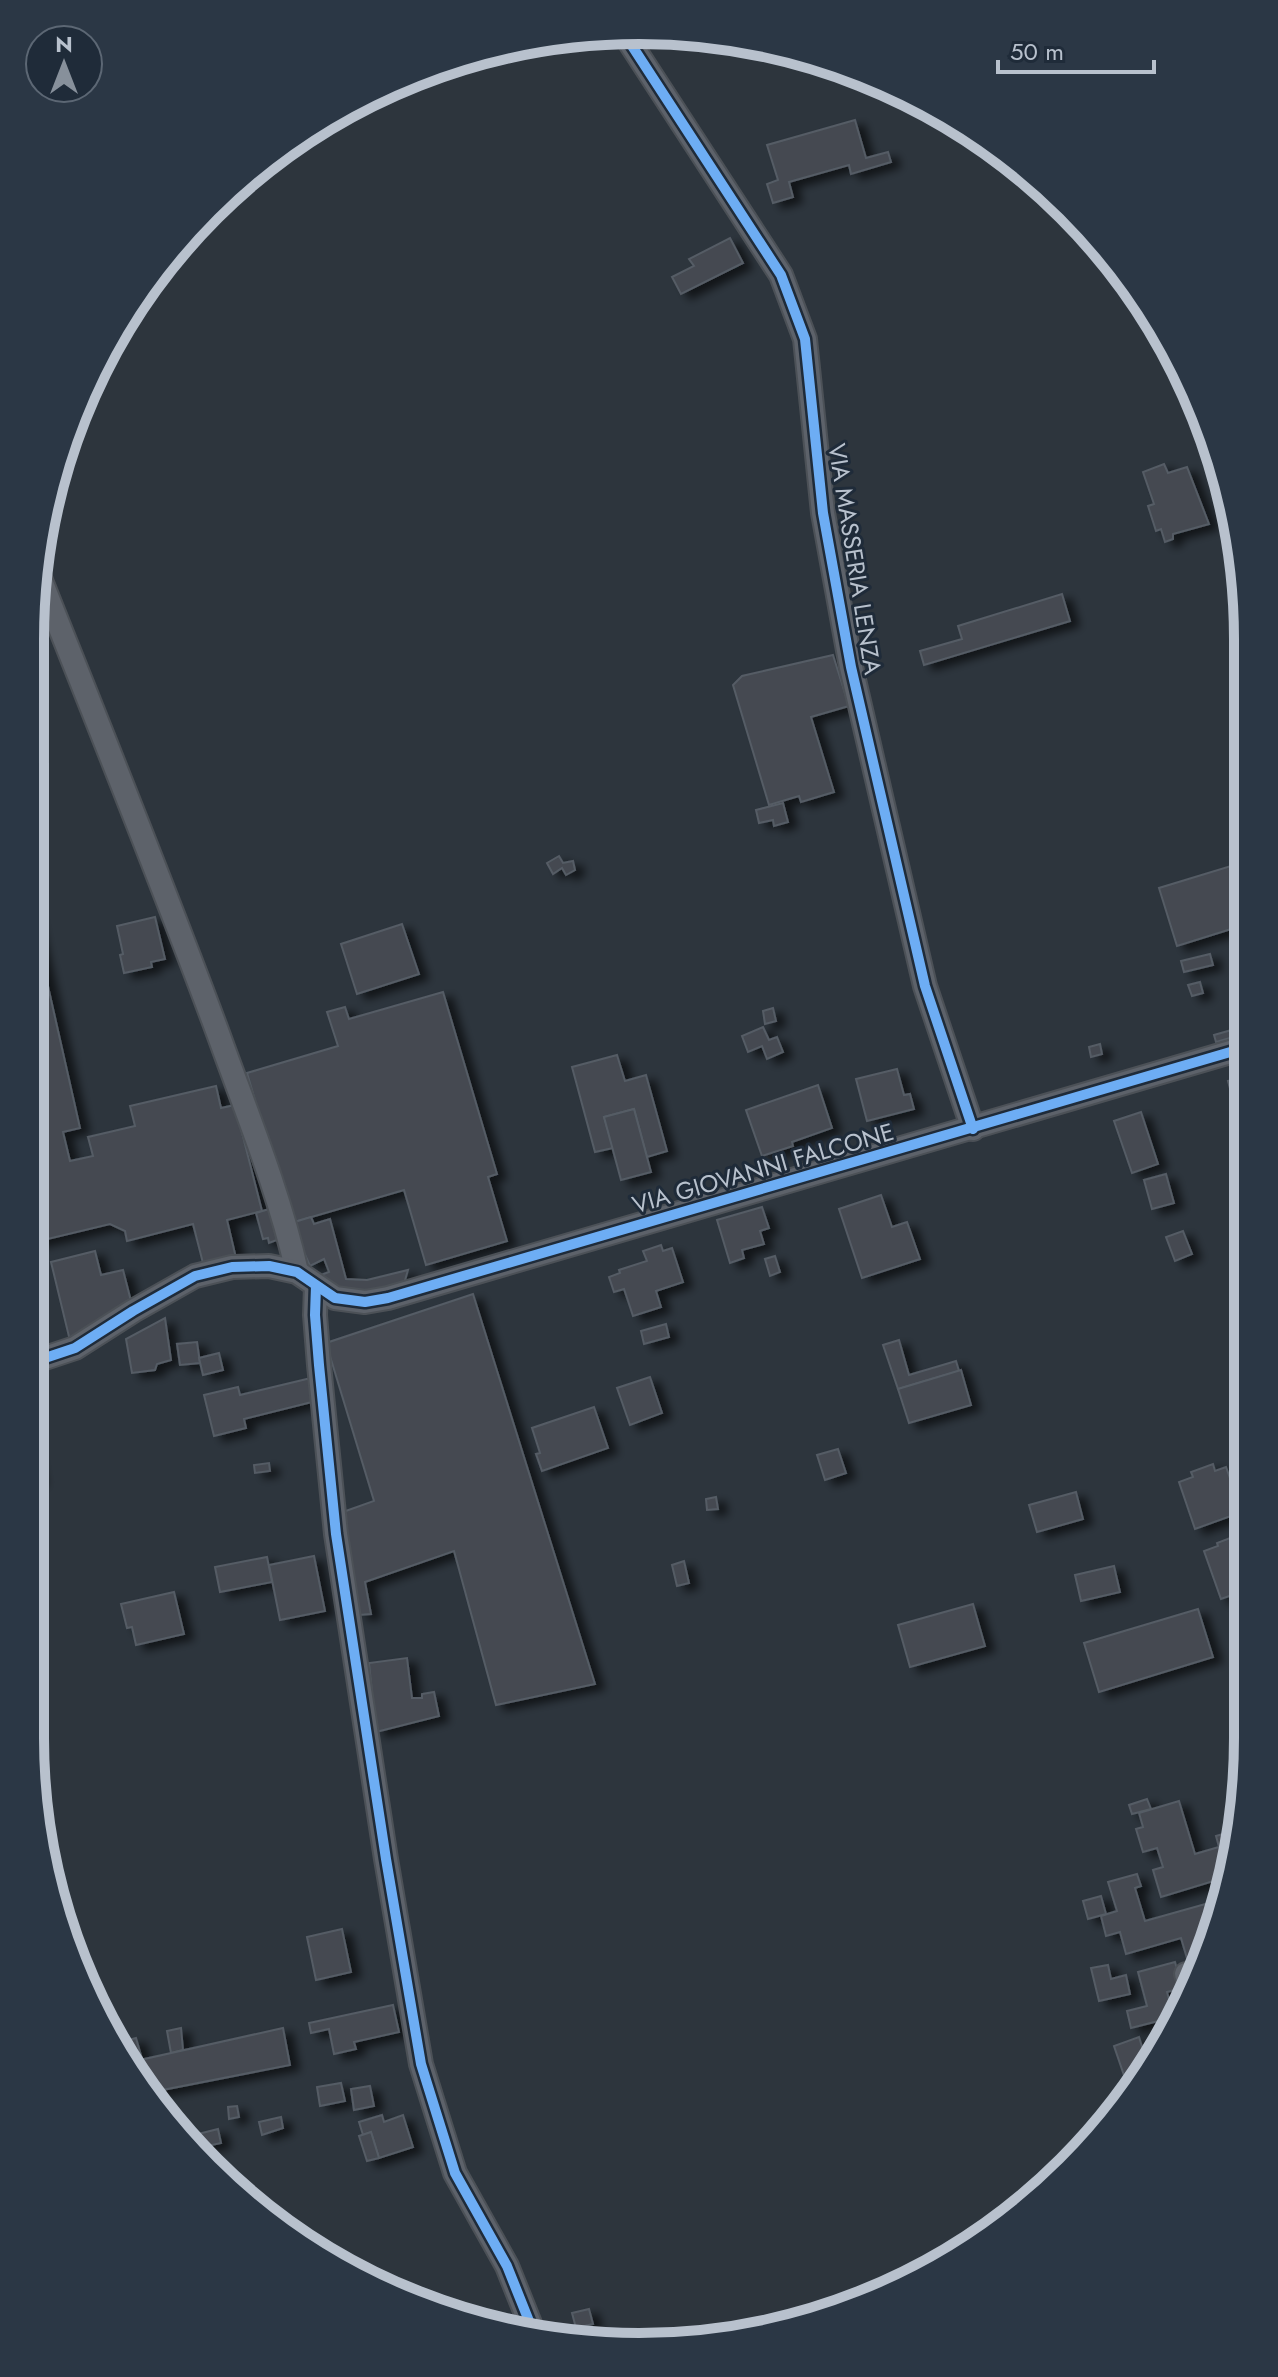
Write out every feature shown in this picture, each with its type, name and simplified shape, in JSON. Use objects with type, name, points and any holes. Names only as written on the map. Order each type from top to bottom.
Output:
[{"type":"street","name":"VIA MASSERIA LENZA","points":[[631,44],[781,275],[805,339],[823,513],[851,667],[925,986],[973,1129]]},
{"type":"street","points":[[44,1358],[75,1348],[195,1276],[232,1267],[269,1266],[297,1272],[291,1243],[262,1154],[177,921],[46,592]]},
{"type":"street","name":"VIA GIOVANNI FALCONE","points":[[297,1272],[335,1298],[365,1302],[388,1298],[1234,1051]]},
{"type":"street","points":[[316,1286],[315,1315],[336,1534],[421,2064],[455,2173],[507,2266],[530,2323]]},
{"type":"building","points":[[855,120],[866,158],[888,152],[891,162],[851,174],[849,165],[789,182],[793,197],[773,203],[767,184],[778,180],[767,145]]},
{"type":"building","points":[[730,238],[743,263],[681,294],[672,277],[694,266],[689,259]]},
{"type":"building","points":[[1164,464],[1168,473],[1187,467],[1209,524],[1173,534],[1173,539],[1165,542],[1161,529],[1156,531],[1148,506],[1154,504],[1143,472]]},
{"type":"building","points":[[1062,594],[1070,621],[924,665],[920,651],[962,639],[958,626]]},
{"type":"building","points":[[833,655],[849,706],[811,717],[834,792],[801,802],[799,796],[769,805],[733,685],[742,676]]},
{"type":"building","points":[[783,803],[788,822],[774,826],[773,820],[759,823],[756,810]]},
{"type":"building","points":[[559,856],[563,863],[573,861],[575,870],[566,875],[562,868],[553,874],[547,863]]},
{"type":"building","points":[[1234,865],[1234,928],[1177,946],[1159,888]]},
{"type":"building","points":[[155,917],[165,959],[151,962],[152,967],[124,973],[117,926]]},
{"type":"building","points":[[402,924],[419,974],[357,994],[341,944]]},
{"type":"building","points":[[1210,954],[1213,965],[1184,972],[1181,961]]},
{"type":"building","points":[[44,969],[80,1128],[63,1132],[70,1161],[93,1156],[88,1137],[135,1126],[130,1106],[216,1086],[221,1108],[235,1105],[262,1211],[227,1220],[236,1258],[204,1267],[193,1224],[127,1241],[125,1231],[110,1224],[44,1240]]},
{"type":"building","points":[[1200,982],[1203,993],[1192,996],[1188,985]]},
{"type":"building","points":[[443,992],[497,1174],[488,1177],[507,1241],[426,1265],[404,1190],[291,1223],[247,1073],[338,1046],[327,1012],[345,1007],[349,1019]]},
{"type":"building","points":[[773,1008],[776,1021],[765,1024],[763,1011]]},
{"type":"building","points":[[763,1027],[769,1040],[777,1037],[783,1052],[767,1059],[762,1046],[748,1052],[742,1036]]},
{"type":"building","points":[[1234,1029],[1234,1037],[1216,1042],[1214,1035]]},
{"type":"building","points":[[1100,1044],[1102,1054],[1091,1057],[1089,1047]]},
{"type":"building","points":[[617,1055],[625,1081],[646,1075],[667,1151],[647,1157],[634,1109],[604,1117],[613,1148],[595,1152],[572,1067]]},
{"type":"building","points":[[897,1069],[904,1095],[910,1094],[914,1109],[867,1121],[856,1079]]},
{"type":"building","points":[[1234,1080],[1234,1104],[1228,1081]]},
{"type":"building","points":[[818,1085],[832,1128],[762,1156],[746,1110]]},
{"type":"building","points":[[634,1109],[651,1172],[621,1180],[604,1117]]},
{"type":"building","points":[[1141,1112],[1158,1164],[1132,1173],[1114,1121]]},
{"type":"building","points":[[1166,1174],[1174,1203],[1152,1209],[1144,1180]]},
{"type":"building","points":[[881,1195],[892,1227],[907,1222],[920,1259],[862,1278],[839,1209]]},
{"type":"building","points":[[762,1207],[769,1228],[760,1231],[764,1244],[742,1250],[744,1258],[730,1263],[717,1220]]},
{"type":"building","points":[[269,1209],[277,1240],[269,1243],[268,1238],[263,1239],[256,1213]]},
{"type":"building","points":[[311,1217],[314,1224],[330,1219],[346,1279],[367,1280],[408,1270],[404,1284],[352,1292],[321,1275],[329,1272],[324,1259],[310,1266],[291,1223]]},
{"type":"building","points":[[1183,1231],[1192,1254],[1175,1261],[1166,1237]]},
{"type":"building","points":[[661,1245],[663,1251],[672,1248],[683,1282],[656,1291],[661,1307],[633,1316],[624,1289],[614,1292],[609,1277],[620,1273],[619,1270],[647,1261],[643,1251]]},
{"type":"building","points":[[95,1251],[101,1275],[123,1270],[132,1305],[71,1345],[51,1262]]},
{"type":"building","points":[[775,1256],[780,1272],[770,1276],[765,1259]]},
{"type":"building","points":[[473,1294],[595,1684],[496,1705],[454,1551],[365,1582],[371,1614],[359,1615],[343,1512],[374,1501],[326,1343]]},
{"type":"building","points":[[165,1318],[171,1360],[157,1364],[155,1370],[132,1373],[126,1339]]},
{"type":"building","points":[[666,1324],[669,1337],[644,1344],[641,1331]]},
{"type":"building","points":[[899,1340],[909,1375],[956,1361],[959,1371],[898,1389],[883,1345]]},
{"type":"building","points":[[197,1342],[200,1363],[180,1365],[177,1344]]},
{"type":"building","points":[[219,1353],[223,1370],[203,1375],[199,1358]]},
{"type":"building","points":[[961,1370],[971,1405],[909,1423],[898,1389]]},
{"type":"building","points":[[650,1377],[662,1413],[630,1425],[617,1388]]},
{"type":"building","points":[[311,1378],[316,1401],[244,1419],[246,1428],[214,1436],[204,1395],[238,1387],[240,1395]]},
{"type":"building","points":[[594,1407],[608,1448],[542,1471],[532,1428]]},
{"type":"building","points":[[838,1449],[846,1473],[825,1480],[817,1455]]},
{"type":"building","points":[[269,1463],[270,1471],[255,1473],[254,1465]]},
{"type":"building","points":[[1213,1464],[1215,1471],[1226,1467],[1234,1490],[1234,1515],[1195,1529],[1179,1482],[1193,1477],[1191,1472]]},
{"type":"building","points":[[1076,1492],[1083,1519],[1037,1532],[1029,1505]]},
{"type":"building","points":[[716,1497],[718,1509],[707,1510],[706,1499]]},
{"type":"building","points":[[1234,1537],[1234,1594],[1221,1599],[1204,1551],[1218,1546],[1217,1543]]},
{"type":"building","points":[[314,1556],[325,1611],[280,1620],[269,1565]]},
{"type":"building","points":[[267,1557],[272,1582],[220,1592],[215,1567]]},
{"type":"building","points":[[684,1561],[689,1583],[677,1586],[672,1565]]},
{"type":"building","points":[[1114,1566],[1120,1592],[1081,1601],[1075,1575]]},
{"type":"building","points":[[174,1592],[184,1634],[136,1645],[132,1627],[127,1628],[121,1604]]},
{"type":"building","points":[[973,1604],[985,1646],[910,1667],[898,1625]]},
{"type":"building","points":[[1198,1609],[1213,1657],[1099,1692],[1084,1643]]},
{"type":"building","points":[[407,1658],[412,1698],[422,1698],[422,1694],[434,1692],[439,1716],[376,1732],[369,1663]]},
{"type":"building","points":[[1147,1799],[1151,1809],[1132,1814],[1129,1805]]},
{"type":"building","points":[[1179,1801],[1195,1854],[1224,1845],[1217,1880],[1161,1897],[1153,1870],[1163,1867],[1157,1848],[1143,1852],[1136,1829],[1143,1827],[1139,1813]]},
{"type":"building","points":[[1226,1833],[1224,1845],[1219,1847],[1216,1836]]},
{"type":"building","points":[[1137,1874],[1141,1886],[1135,1888],[1145,1921],[1209,1903],[1189,1966],[1181,1938],[1126,1954],[1120,1932],[1106,1936],[1101,1916],[1117,1911],[1108,1882]]},
{"type":"building","points":[[1101,1896],[1106,1914],[1088,1919],[1083,1901]]},
{"type":"building","points":[[342,1929],[351,1972],[316,1980],[307,1937]]},
{"type":"building","points":[[1175,1962],[1181,1984],[1179,1989],[1167,1992],[1171,2005],[1163,2020],[1131,2028],[1127,2011],[1147,2006],[1138,1972]]},
{"type":"building","points":[[1108,1965],[1111,1979],[1126,1975],[1130,1994],[1099,2001],[1091,1968]]},
{"type":"building","points":[[393,2005],[399,2032],[354,2042],[356,2049],[334,2054],[329,2029],[311,2033],[309,2023]]},
{"type":"building","points":[[181,2028],[183,2050],[171,2053],[167,2031]]},
{"type":"building","points":[[283,2028],[290,2065],[160,2090],[139,2060]]},
{"type":"building","points":[[1139,2037],[1143,2050],[1146,2049],[1126,2080],[1114,2046]]},
{"type":"building","points":[[136,2038],[142,2059],[139,2060],[127,2041]]},
{"type":"building","points":[[341,2083],[345,2101],[320,2106],[317,2087]]},
{"type":"building","points":[[370,2086],[374,2106],[354,2110],[351,2089]]},
{"type":"building","points":[[237,2106],[239,2117],[229,2119],[228,2107]]},
{"type":"building","points":[[382,2115],[384,2122],[403,2115],[413,2147],[379,2158],[371,2132],[363,2135],[359,2122]]},
{"type":"building","points":[[281,2117],[283,2128],[262,2135],[259,2122]]},
{"type":"building","points":[[218,2129],[221,2143],[206,2146],[196,2134]]},
{"type":"building","points":[[371,2132],[379,2158],[367,2161],[359,2136]]},
{"type":"building","points":[[589,2309],[593,2324],[576,2328],[572,2313]]},
{"type":"cycle path","points":[[631,44],[781,275],[805,339],[823,513],[851,667],[925,986],[973,1129]]},
{"type":"cycle path","points":[[44,1358],[75,1348],[195,1276],[232,1267],[269,1266],[297,1272],[335,1298],[365,1302],[388,1298],[1234,1051]]},
{"type":"cycle path","points":[[316,1286],[319,1365],[336,1534],[421,2064],[455,2173],[507,2266],[530,2323]]}]
